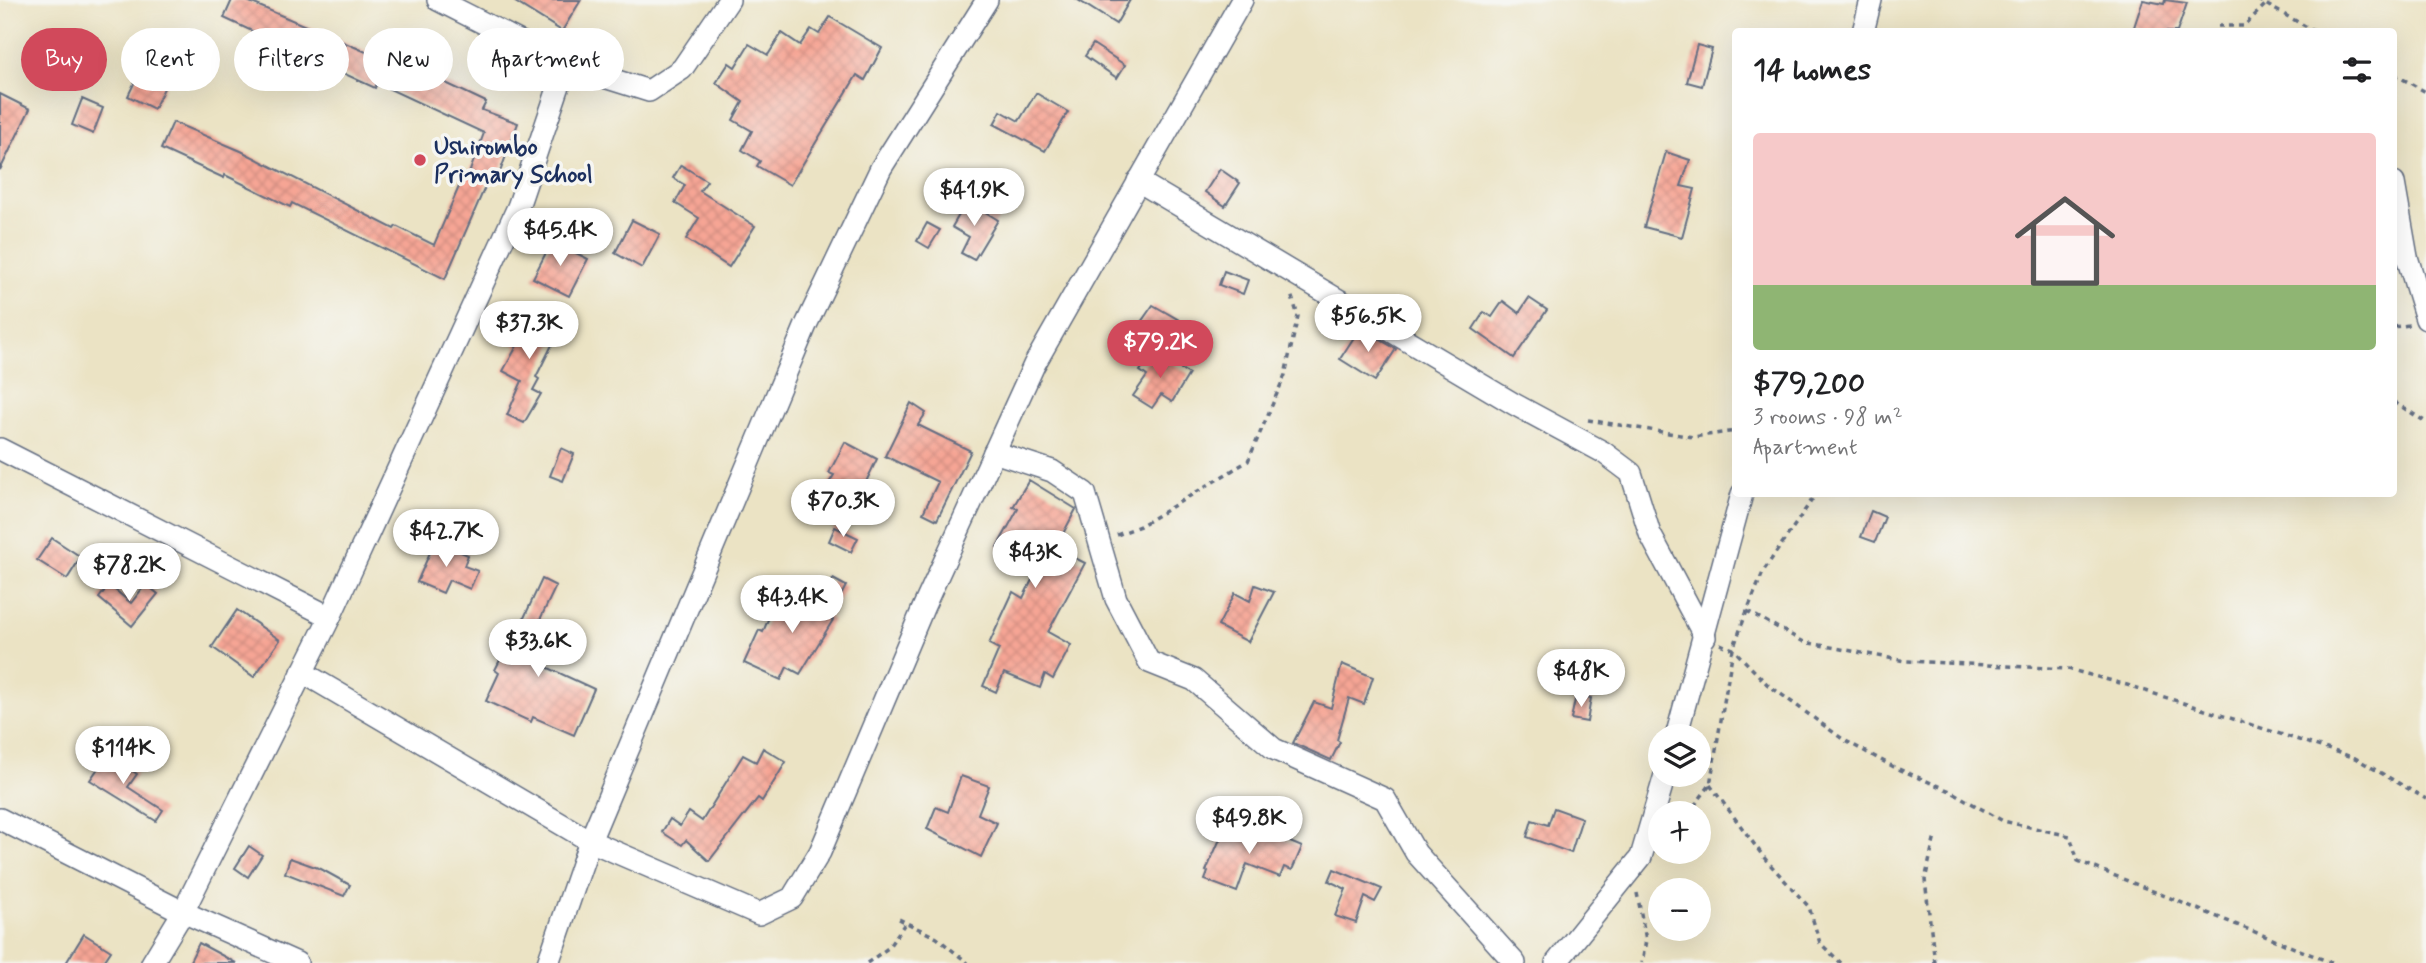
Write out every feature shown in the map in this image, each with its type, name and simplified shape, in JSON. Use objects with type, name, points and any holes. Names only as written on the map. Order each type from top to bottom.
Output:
[{"type":"street","points":[[438,0],[463,5],[502,28]]},
{"type":"street","points":[[624,83],[649,91],[682,69],[729,0]]},
{"type":"street","points":[[548,963],[590,841],[812,313],[881,168],[987,0]]},
{"type":"street","points":[[302,672],[590,841],[759,914],[792,898],[820,852],[924,606],[1034,365],[1242,0]]},
{"type":"street","points":[[1864,28],[1871,0]]},
{"type":"street","points":[[152,963],[183,912],[330,617],[518,207],[557,91]]},
{"type":"street","points":[[1138,181],[1514,404],[1604,452],[1631,473],[1650,534],[1705,637]]},
{"type":"street","points":[[2397,202],[2406,257],[2426,319]]},
{"type":"street","points":[[0,449],[330,617]]},
{"type":"street","points":[[994,452],[1052,471],[1085,493],[1116,599],[1149,662],[1194,680],[1274,749],[1385,799],[1416,853],[1515,963]]},
{"type":"street","points":[[1680,724],[1741,497]]},
{"type":"street","points":[[1556,963],[1641,857],[1661,787]]},
{"type":"street","points":[[0,819],[183,912],[297,963]]},
{"type":"path","points":[[2258,0],[2309,28]]},
{"type":"path","points":[[2218,26],[2244,26],[2270,0]]},
{"type":"path","points":[[2397,76],[2426,92]]},
{"type":"path","points":[[1099,541],[1140,526],[1248,461],[1285,375],[1298,316],[1283,268]]},
{"type":"path","points":[[2397,404],[2426,422]]},
{"type":"path","points":[[1581,418],[1693,437],[1732,432]]},
{"type":"path","points":[[1711,779],[1733,649],[1764,570],[1814,497]]},
{"type":"path","points":[[1747,611],[1804,642],[1905,661],[2068,669],[2127,685],[2355,758],[2426,799]]},
{"type":"path","points":[[1705,637],[1733,649],[1767,684],[1844,740],[1894,767],[1950,791],[2003,821],[2070,836],[2078,861],[2332,963]]},
{"type":"path","points":[[1711,786],[1766,860],[1809,907],[1820,943],[1841,963]]},
{"type":"path","points":[[1698,801],[1708,787]]},
{"type":"path","points":[[1935,836],[1925,880],[1935,963]]},
{"type":"path","points":[[1636,891],[1646,940],[1642,963]]},
{"type":"path","points":[[899,919],[937,938],[968,963]]},
{"type":"path","points":[[867,963],[888,948],[906,922]]},
{"type":"building","points":[[232,0],[245,0],[310,28],[246,28],[224,18]]},
{"type":"building","points":[[512,0],[581,0],[564,28],[557,28]]},
{"type":"building","points":[[1078,0],[1130,0],[1116,24]]},
{"type":"building","points":[[2143,0],[2164,4],[2165,0],[2187,3],[2178,28],[2134,27]]},
{"type":"building","points":[[830,17],[882,48],[865,80],[857,75],[790,185],[757,166],[760,161],[742,150],[752,131],[733,120],[743,102],[716,83],[729,63],[735,67],[749,44],[768,55],[782,33],[800,45],[811,29],[819,34]]},
{"type":"building","points":[[1093,44],[1125,65],[1117,78],[1085,56]]},
{"type":"building","points":[[349,45],[363,51],[363,82],[349,76]]},
{"type":"building","points":[[1697,45],[1712,49],[1702,86],[1687,82]]},
{"type":"building","points":[[453,86],[486,102],[482,110],[518,123],[496,183],[488,180],[445,279],[292,203],[290,207],[225,175],[224,178],[161,149],[173,122],[241,151],[394,229],[396,226],[434,245],[464,175],[468,176],[484,133],[394,91],[453,91]]},
{"type":"building","points":[[130,91],[163,91],[154,109],[128,96]]},
{"type":"building","points":[[1036,93],[1068,112],[1045,151],[994,124],[1001,111],[1019,121]]},
{"type":"building","points":[[0,94],[30,109],[0,170]]},
{"type":"building","points":[[82,99],[103,108],[93,134],[72,125]]},
{"type":"building","points":[[1666,152],[1690,160],[1681,186],[1695,189],[1682,237],[1644,227]]},
{"type":"building","points":[[681,165],[707,181],[700,191],[755,226],[729,267],[686,239],[699,218],[675,203],[685,185],[673,178]]},
{"type":"building","points":[[1220,169],[1240,183],[1225,206],[1205,192]]},
{"type":"building","points":[[966,203],[971,203],[998,220],[974,260],[961,253],[969,237],[952,227]]},
{"type":"building","points":[[632,220],[660,234],[642,268],[615,253]]},
{"type":"building","points":[[927,223],[940,230],[929,248],[917,241]]},
{"type":"building","points":[[552,241],[588,259],[569,296],[533,278]]},
{"type":"building","points":[[1224,271],[1248,280],[1243,294],[1219,285]]},
{"type":"building","points":[[1529,298],[1547,310],[1514,358],[1473,329],[1484,312],[1492,317],[1503,301],[1519,313]]},
{"type":"building","points":[[1153,305],[1179,320],[1164,349],[1134,332]]},
{"type":"building","points":[[528,310],[561,327],[536,377],[539,379],[533,390],[541,394],[524,423],[507,415],[522,381],[503,371],[517,346],[511,343]]},
{"type":"building","points":[[1360,328],[1396,349],[1375,381],[1340,359]]},
{"type":"building","points":[[1153,351],[1189,374],[1172,402],[1161,395],[1152,408],[1133,396],[1147,376],[1140,371]]},
{"type":"building","points":[[911,403],[926,413],[918,425],[971,451],[937,520],[923,513],[938,482],[885,456]]},
{"type":"building","points":[[845,442],[877,459],[862,490],[849,483],[839,500],[824,491],[834,475],[829,473]]},
{"type":"building","points":[[561,448],[574,454],[563,481],[550,476]]},
{"type":"building","points":[[1029,480],[1076,509],[1058,543],[1066,547],[1063,552],[1085,563],[1048,632],[1071,645],[1053,679],[1045,674],[1040,688],[1004,673],[996,692],[983,686],[999,649],[989,644],[1013,592],[1023,598],[1037,570],[997,547],[1018,509],[1013,507]]},
{"type":"building","points":[[1871,511],[1885,517],[1875,542],[1861,537]]},
{"type":"building","points":[[835,527],[858,538],[851,552],[829,541]]},
{"type":"building","points":[[52,538],[81,557],[67,579],[37,560]]},
{"type":"building","points":[[435,541],[468,555],[464,566],[478,571],[470,589],[449,580],[443,593],[417,582]]},
{"type":"building","points":[[542,579],[556,586],[524,653],[530,656],[529,659],[594,689],[574,735],[533,717],[531,722],[486,701],[499,673],[495,670],[508,644],[511,646]]},
{"type":"building","points":[[833,579],[846,586],[829,618],[833,620],[800,674],[787,667],[781,680],[744,663],[759,630],[763,632],[777,597],[816,612]]},
{"type":"building","points":[[146,584],[158,594],[132,626],[99,598],[109,585],[131,603]]},
{"type":"building","points":[[1255,585],[1274,592],[1248,642],[1218,626],[1235,593],[1250,601]]},
{"type":"building","points":[[237,610],[280,640],[254,677],[212,647]]},
{"type":"building","points":[[1342,664],[1373,677],[1364,704],[1349,698],[1337,740],[1340,742],[1331,760],[1293,743],[1314,702],[1331,708]]},
{"type":"building","points":[[1576,695],[1591,698],[1587,722],[1571,719]]},
{"type":"building","points":[[763,748],[786,762],[762,801],[758,798],[709,861],[686,840],[682,845],[662,832],[670,819],[680,826],[689,812],[702,821],[743,755],[756,762]]},
{"type":"building","points":[[108,754],[137,774],[128,787],[163,810],[156,821],[90,780]]},
{"type":"building","points":[[961,776],[989,786],[978,814],[997,823],[981,857],[927,829],[936,807],[948,812]]},
{"type":"building","points":[[1554,808],[1582,818],[1571,853],[1527,837],[1532,820],[1548,825]]},
{"type":"building","points":[[1227,823],[1267,839],[1269,833],[1302,847],[1292,870],[1284,867],[1280,877],[1247,864],[1237,892],[1205,880],[1206,871]]},
{"type":"building","points":[[249,846],[262,855],[248,877],[235,868]]},
{"type":"building","points":[[290,858],[321,869],[350,885],[344,896],[285,873]]},
{"type":"building","points":[[1334,869],[1382,889],[1375,902],[1365,897],[1356,923],[1335,916],[1346,889],[1329,881]]},
{"type":"building","points":[[84,934],[111,951],[103,963],[66,963]]},
{"type":"building","points":[[199,943],[236,963],[189,963]]},
{"type":"place","name":"Ushirombo Primary School","points":[[420,160]]}]
